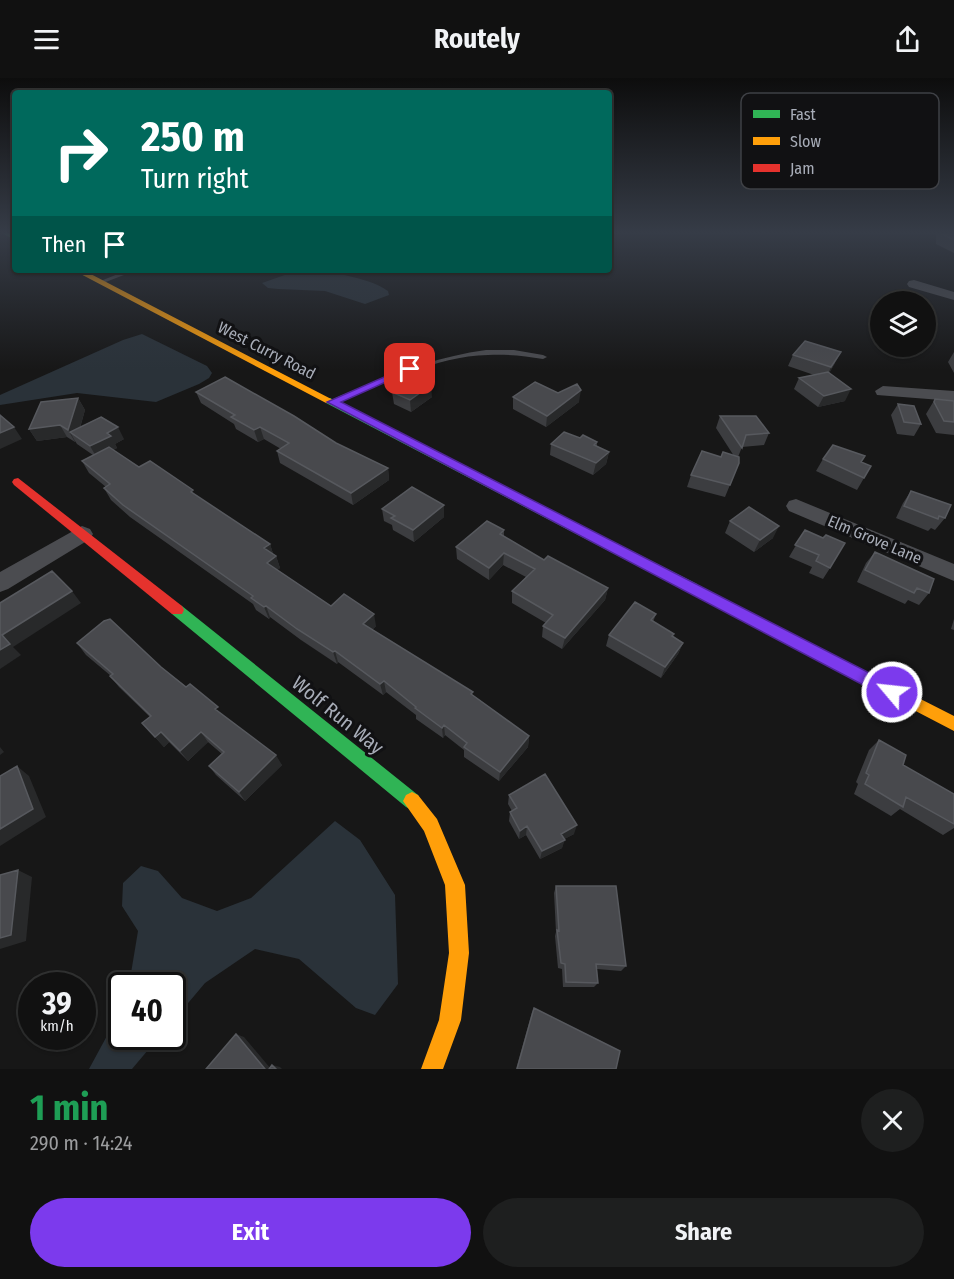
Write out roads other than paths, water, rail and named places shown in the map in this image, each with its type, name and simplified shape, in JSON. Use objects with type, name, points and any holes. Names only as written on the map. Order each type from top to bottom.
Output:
[{"type":"street","name":"West Curry Road","points":[[93,278],[954,724]]},
{"type":"street","points":[[914,284],[954,296]]},
{"type":"street","points":[[883,391],[954,396]]},
{"type":"street","name":"Wolf Run Way","points":[[18,482],[407,795],[431,825],[455,885],[459,952],[450,1020],[432,1069]]},
{"type":"street","name":"Elm Grove Lane","points":[[796,506],[954,573]]},
{"type":"street","points":[[0,583],[82,534]]},
{"type":"lane","points":[[101,282],[111,278]]},
{"type":"lane","points":[[332,402],[422,365],[461,355],[502,350],[543,357]]}]
